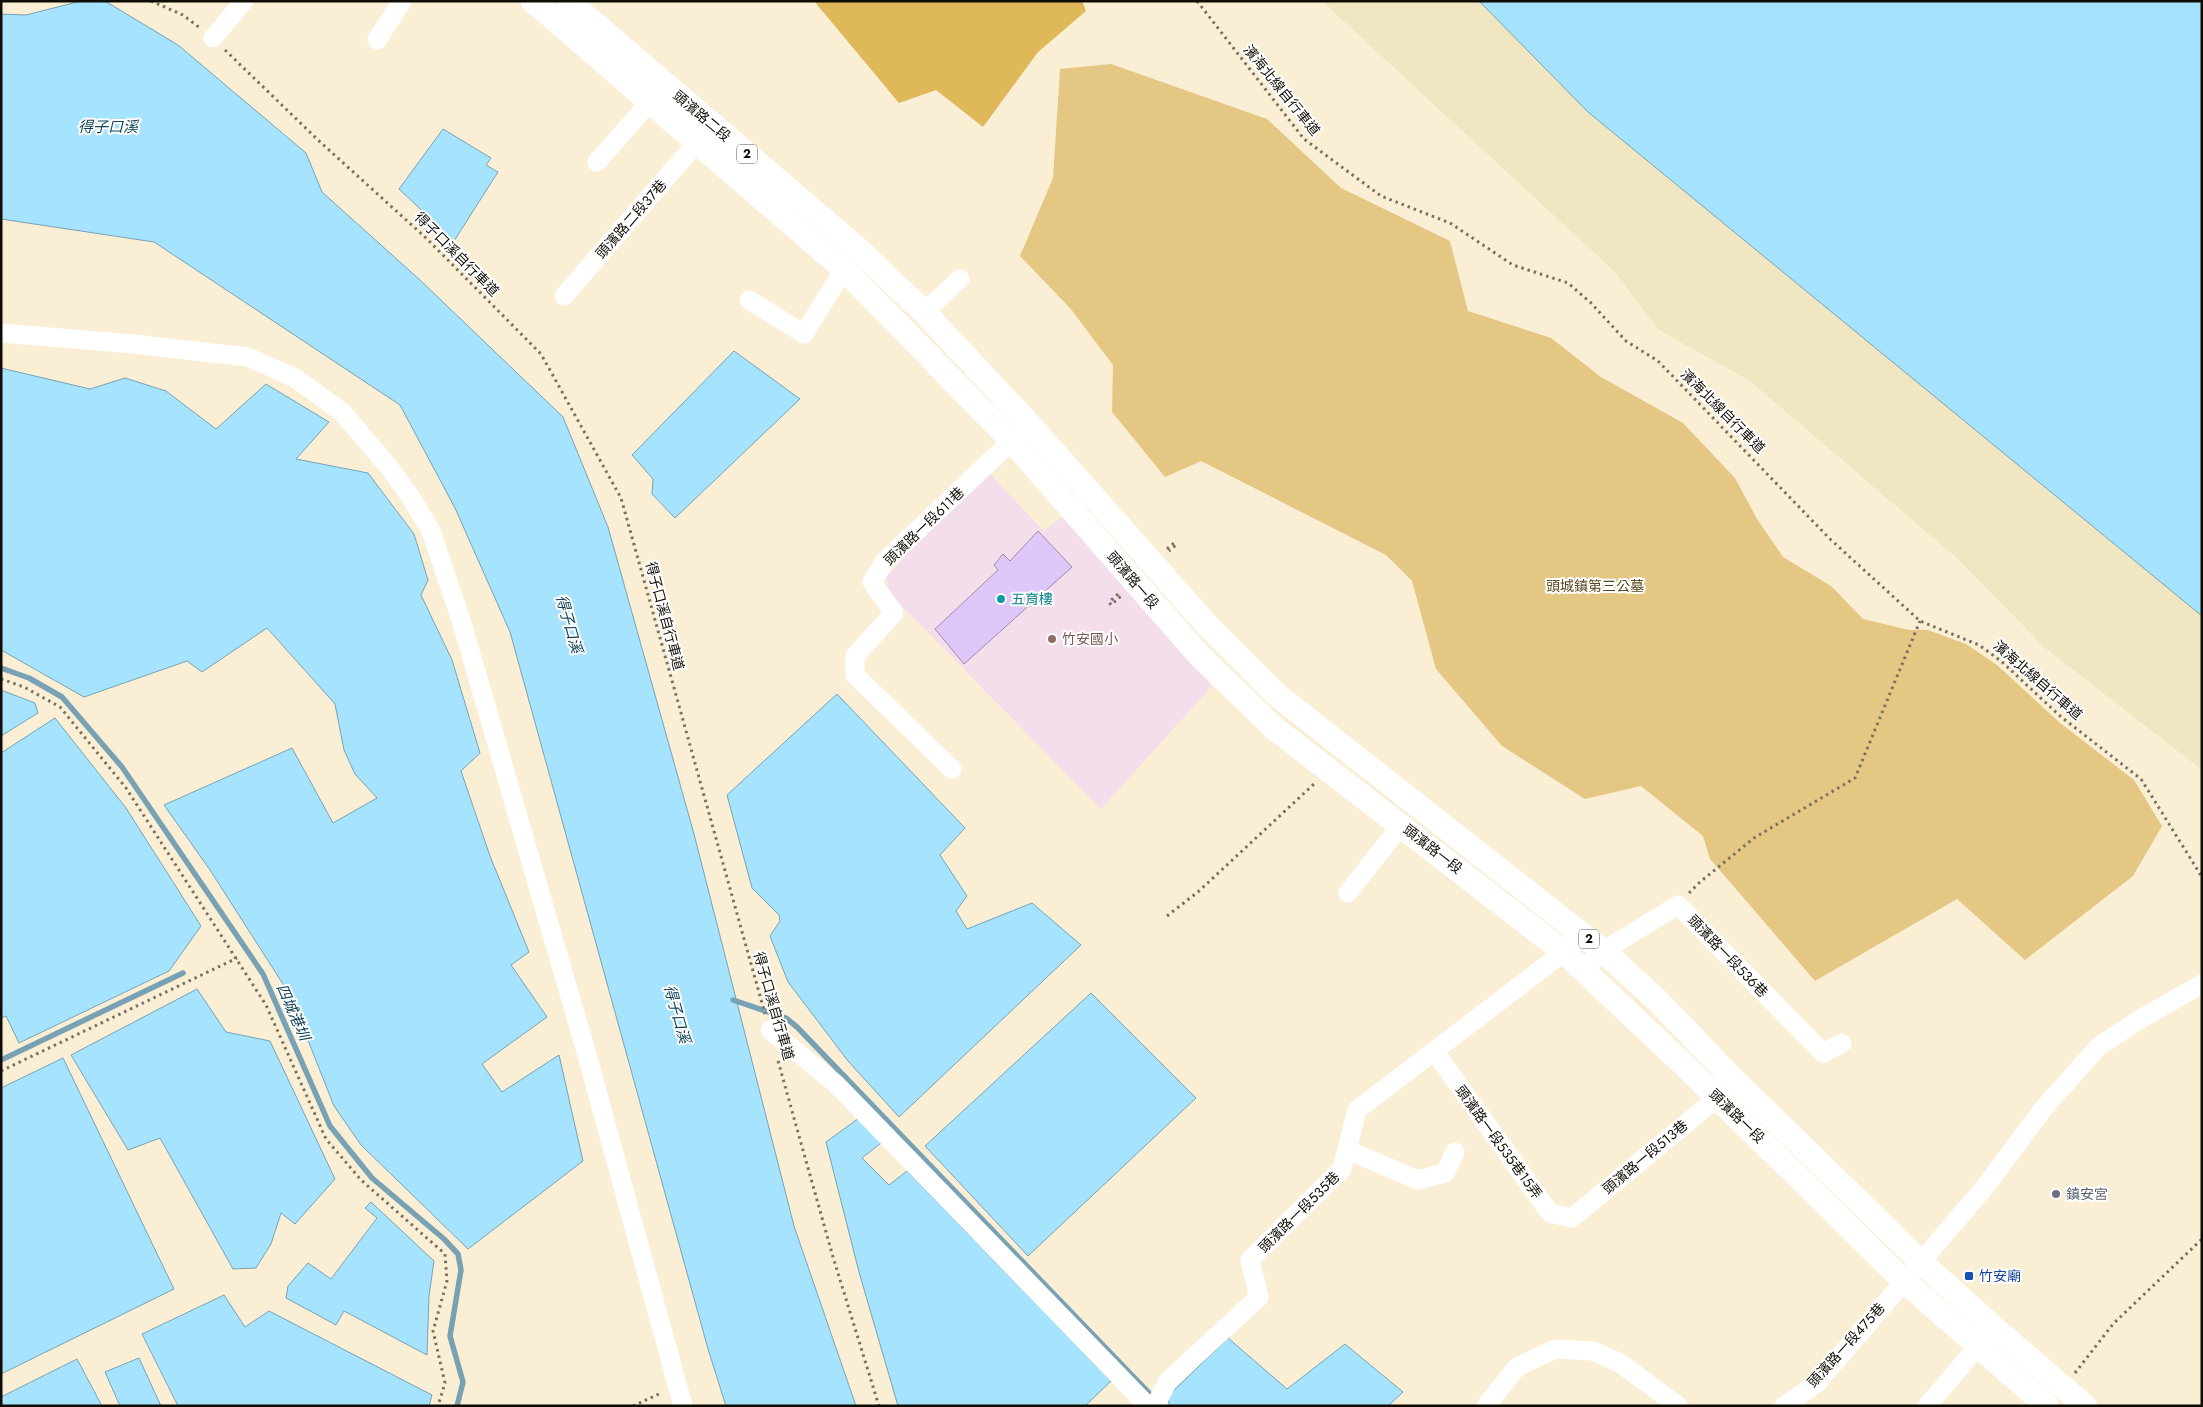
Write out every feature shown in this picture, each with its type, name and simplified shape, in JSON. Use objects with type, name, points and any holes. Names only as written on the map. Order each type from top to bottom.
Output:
[{"type":"main road","name":"頭濱路二段","points":[[533,1],[649,103],[844,269]]},
{"type":"main road","name":"頭濱路二段","points":[[568,1],[858,249],[924,312]]},
{"type":"main road","name":"頭濱路一段","points":[[844,269],[1012,441],[1199,655],[1274,728],[1564,952],[1718,1097],[1903,1280],[2047,1406]]},
{"type":"main road","name":"頭濱路一段","points":[[924,312],[1029,424],[1208,626],[1277,696],[1328,738],[1603,951],[1658,1001],[1732,1078],[1920,1261],[2063,1389],[2085,1406]]},
{"type":"main road","points":[[1065,503],[1083,485]]},
{"type":"main road","points":[[1103,546],[1122,531]]},
{"type":"lane","points":[[213,38],[244,1]]},
{"type":"lane","points":[[377,40],[402,1]]},
{"type":"lane","points":[[597,162],[649,103]]},
{"type":"lane","name":"頭濱路二段37巷","points":[[564,296],[698,143],[712,124]]},
{"type":"lane","points":[[749,300],[804,334],[844,269]]},
{"type":"lane","points":[[924,312],[960,279]]},
{"type":"lane","points":[[1,333],[133,344],[248,357],[295,378],[342,412],[388,466],[410,496],[431,530],[461,620],[587,1055],[681,1399]]},
{"type":"lane","name":"頭濱路一段611巷","points":[[952,769],[855,675],[855,656],[894,613],[872,582],[886,561],[1029,424]]},
{"type":"lane","points":[[1348,893],[1401,825]]},
{"type":"lane","name":"頭濱路一段536巷","points":[[1583,969],[1603,951],[1678,905],[1823,1053],[1842,1043]]},
{"type":"lane","name":"頭濱路一段535巷","points":[[1155,1406],[1168,1381],[1259,1297],[1250,1260],[1342,1169],[1357,1110],[1564,952],[1583,934]]},
{"type":"lane","name":"頭濱路一段475巷","points":[[1784,1406],[1816,1383],[1985,1187],[2042,1108],[2099,1046],[2142,1018],[2202,984]]},
{"type":"lane","points":[[770,1030],[836,1084],[1148,1406]]},
{"type":"lane","name":"頭濱路一段535巷15弄","points":[[1435,1052],[1550,1214],[1572,1218]]},
{"type":"lane","name":"頭濱路一段513巷","points":[[1572,1218],[1718,1097]]},
{"type":"lane","points":[[1347,1150],[1418,1180],[1445,1173],[1455,1152]]},
{"type":"lane","points":[[1927,1406],[1994,1328]]},
{"type":"lane","points":[[1486,1406],[1517,1367],[1555,1349],[1593,1351],[1620,1363],[1678,1406]]},
{"type":"path","name":"得子口溪自行車道","points":[[151,1],[183,15],[213,38],[318,140],[426,238],[541,354],[621,498],[833,1257],[879,1406]]},
{"type":"path","name":"濱海北線自行車道","points":[[1197,1],[1304,139],[1381,196],[1450,223],[1513,265],[1568,283],[1590,302],[1626,341],[1658,361],[1753,457],[1830,539],[1920,621],[1979,645],[2002,661],[2060,716],[2140,779],[2202,877]]},
{"type":"path","points":[[1118,594],[1109,602],[1111,605],[1118,599]]},
{"type":"path","points":[[1678,905],[1700,882],[1754,838],[1855,778],[1920,621]]},
{"type":"path","points":[[1,679],[24,687],[60,707],[126,788],[266,1005],[326,1139],[361,1180],[446,1254],[447,1281],[433,1331],[445,1383],[438,1406]]},
{"type":"path","points":[[1167,916],[1199,891],[1328,771]]},
{"type":"path","points":[[1,1071],[236,958]]},
{"type":"path","points":[[2063,1389],[2113,1324],[2202,1239]]},
{"type":"path","points":[[633,1406],[659,1393],[681,1399]]},
{"type":"shaded area","points":[[814,1],[1082,1],[1086,11],[1038,52],[983,127],[936,90],[899,103]]},
{"type":"shaded area","name":"竹安國小","points":[[987,471],[1044,531],[1063,516],[1212,686],[1101,809],[888,592],[886,577]]},
{"type":"green space","name":"頭城鎮第三公墓","points":[[1111,64],[1267,119],[1341,188],[1450,241],[1468,311],[1551,338],[1601,377],[1683,423],[1735,478],[1757,519],[1783,557],[1831,586],[1863,619],[1909,630],[1928,630],[1966,644],[1997,665],[2059,722],[2134,780],[2162,826],[2133,876],[2025,960],[1957,899],[1815,981],[1710,859],[1703,836],[1641,786],[1585,799],[1502,746],[1436,669],[1412,581],[1386,555],[1201,461],[1165,477],[1112,412],[1113,365],[1070,308],[1020,256],[1053,178],[1060,69]]},
{"type":"sand","points":[[1322,1],[1479,1],[1588,112],[2202,616],[2202,770],[2044,647],[1959,560],[1750,381],[1659,330],[1615,272]]},
{"type":"water","name":"得子口溪","points":[[81,1],[105,1],[178,45],[306,153],[322,192],[420,280],[563,417],[608,527],[694,834],[794,1226],[856,1406],[726,1406],[708,1349],[510,632],[455,508],[400,405],[154,242],[1,219],[1,14],[26,15]]},
{"type":"water","points":[[1479,1],[2202,1],[2202,616],[1588,112]]},
{"type":"water","points":[[443,129],[491,158],[486,165],[498,172],[454,241],[399,189]]},
{"type":"water","points":[[734,351],[800,399],[675,518],[652,494],[653,479],[632,455]]},
{"type":"water","points":[[1,368],[90,389],[125,378],[166,391],[216,429],[266,384],[329,422],[296,459],[368,473],[414,534],[428,580],[421,595],[452,660],[480,753],[461,771],[490,856],[529,952],[511,965],[547,1017],[482,1064],[502,1092],[559,1055],[583,1161],[468,1249],[361,1145],[334,1106],[290,995],[210,870],[164,805],[292,748],[333,823],[377,798],[355,774],[344,750],[335,704],[267,628],[202,672],[187,661],[84,697],[1,650]]},
{"type":"water","points":[[1,690],[35,703],[38,713],[1,736]]},
{"type":"water","points":[[837,694],[965,828],[940,855],[967,896],[956,911],[967,929],[1032,903],[1081,945],[899,1117],[848,1061],[788,982],[770,936],[780,921],[779,915],[752,888],[727,795]]},
{"type":"water","points":[[55,718],[126,808],[201,926],[169,971],[19,1043],[6,1016],[1,1018],[1,753]]},
{"type":"water","points":[[197,989],[226,1032],[270,1041],[335,1179],[295,1224],[281,1213],[271,1244],[256,1268],[233,1269],[160,1138],[128,1150],[71,1055]]},
{"type":"water","points":[[1091,993],[1196,1098],[1028,1256],[925,1146]]},
{"type":"water","points":[[63,1058],[174,1289],[1,1374],[1,1088]]},
{"type":"water","points":[[859,1118],[881,1143],[862,1158],[889,1185],[907,1171],[1111,1381],[1085,1406],[898,1406],[859,1272],[826,1142]]},
{"type":"water","points":[[371,1202],[434,1261],[429,1296],[427,1355],[344,1311],[336,1325],[286,1298],[288,1286],[308,1263],[331,1279],[377,1218],[365,1208]]},
{"type":"water","points":[[224,1295],[245,1327],[269,1311],[432,1395],[429,1406],[178,1406],[142,1334]]},
{"type":"water","points":[[1228,1338],[1287,1389],[1345,1344],[1403,1392],[1388,1406],[1170,1406],[1167,1397]]},
{"type":"water","points":[[139,1358],[161,1406],[120,1406],[105,1372]]},
{"type":"water","points":[[77,1359],[102,1406],[1,1406],[1,1397]]},
{"type":"building","name":"五育樓","points":[[1038,531],[1072,567],[964,664],[935,629],[998,570],[994,565],[1003,554],[1010,561]]},
{"type":"waterway","name":"四城港圳","points":[[1,668],[29,678],[62,697],[122,767],[263,974],[330,1126],[372,1178],[444,1239],[458,1254],[461,1270],[450,1336],[463,1382],[457,1406]]},
{"type":"waterway","points":[[1,1060],[183,973]]},
{"type":"waterway","points":[[733,1000],[786,1018],[797,1027],[1149,1393]]},
{"type":"place","name":"五育樓","points":[[1001,599]]},
{"type":"place","name":"竹安國小","points":[[1052,639]]},
{"type":"place","name":"鎮安宮","points":[[2056,1194]]},
{"type":"place","name":"竹安廟","points":[[1969,1276]]}]
